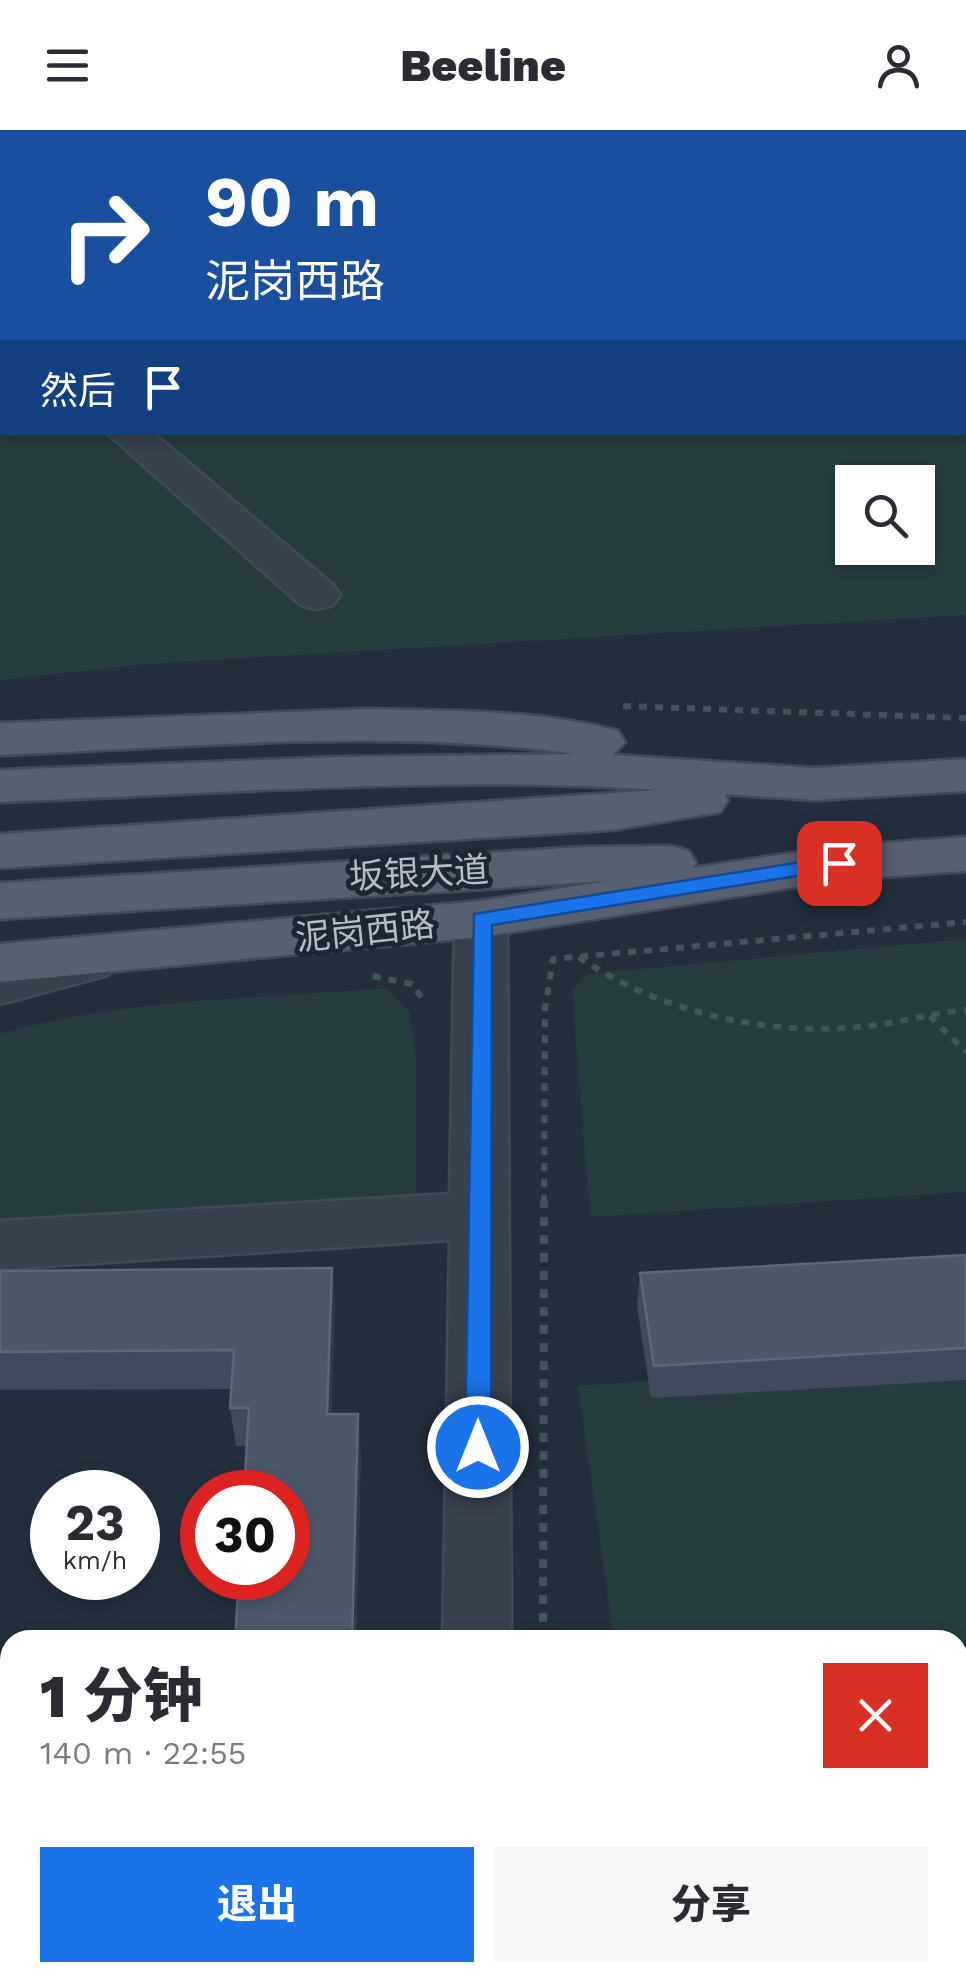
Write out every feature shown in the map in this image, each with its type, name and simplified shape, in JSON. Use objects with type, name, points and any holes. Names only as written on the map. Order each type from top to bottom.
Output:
[{"type":"main road","points":[[0,739],[366,724],[496,728],[671,750],[814,784]]},
{"type":"main road","points":[[7,785],[320,773],[584,770],[814,784],[966,775]]},
{"type":"main road","name":"坂银大道","points":[[0,851],[612,813],[814,784]]},
{"type":"main road","name":"泥岗西路","points":[[0,963],[481,920],[839,863],[966,854]]},
{"type":"main road","name":"坂银大道","points":[[0,901],[582,864],[839,863]]},
{"type":"street","points":[[130,435],[317,594]]},
{"type":"street","points":[[477,1630],[481,920]]},
{"type":"street","points":[[0,985],[119,954]]},
{"type":"street","points":[[0,1244],[480,1216]]},
{"type":"path","points":[[544,1630],[545,1009],[553,959],[966,922]]},
{"type":"path","points":[[579,957],[612,977],[666,1000],[746,1024],[844,1028],[966,1010]]},
{"type":"path","points":[[930,1016],[966,1052]]},
{"type":"green space","points":[[0,435],[966,435],[966,615],[146,664],[0,680]]},
{"type":"green space","points":[[966,939],[966,1192],[590,1217],[572,989],[587,974]]},
{"type":"green space","points":[[387,988],[410,1012],[416,1059],[416,1200],[0,1231],[0,1034],[94,1013],[143,1007]]},
{"type":"green space","points":[[966,1358],[966,1630],[613,1630],[578,1386]]},
{"type":"building","points":[[966,1255],[966,1348],[654,1366],[640,1273]]},
{"type":"building","points":[[332,1268],[327,1414],[358,1414],[352,1630],[236,1630],[238,1600],[310,1600],[310,1470],[245,1470],[249,1408],[230,1408],[234,1350],[0,1352],[0,1271]]},
{"type":"route","points":[[478,1447],[481,920],[839,863]]}]
